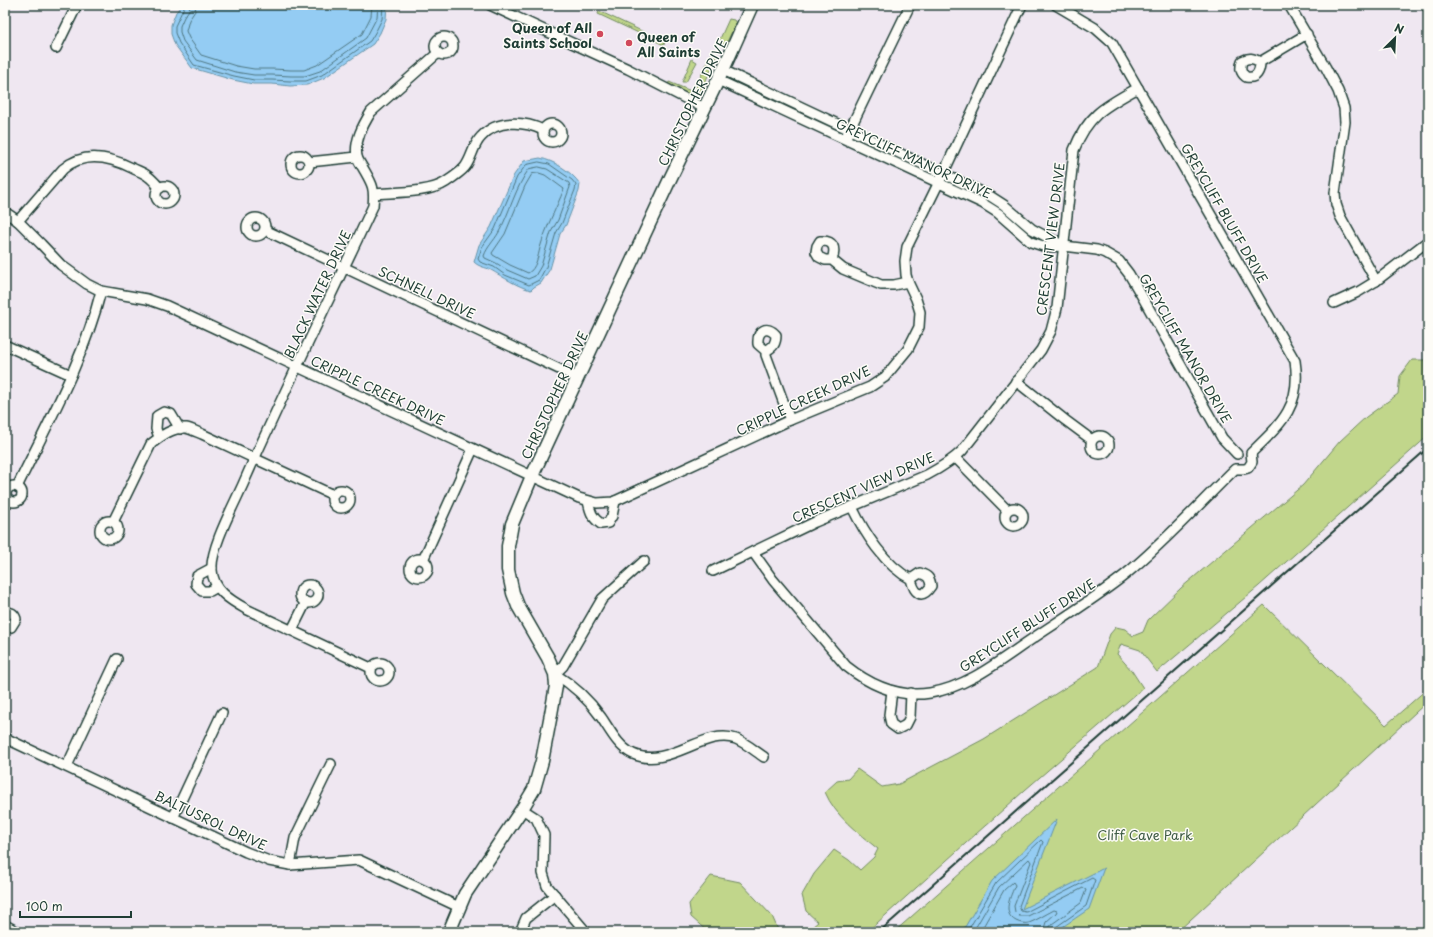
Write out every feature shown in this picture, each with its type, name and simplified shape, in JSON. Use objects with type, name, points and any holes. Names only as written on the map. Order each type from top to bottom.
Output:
[{"type":"street","points":[[56,48],[77,5]]},
{"type":"street","points":[[490,5],[628,69],[704,108]]},
{"type":"street","name":"CHRISTOPHER DRIVE","points":[[449,932],[459,907],[472,882],[534,789],[539,774],[554,697],[556,680],[555,674],[548,658],[518,606],[510,581],[508,570],[508,546],[512,524],[532,476],[752,5]]},
{"type":"street","points":[[845,140],[910,5]]},
{"type":"street","name":"CRIPPLE CREEK DRIVE","points":[[18,222],[42,244],[61,265],[87,284],[101,291],[147,299],[167,306],[532,476],[588,501],[604,504],[615,501],[790,420],[870,387],[885,377],[908,349],[919,327],[920,312],[908,282],[905,261],[907,247],[1022,5]]},
{"type":"street","name":"GREYCLIFF BLUFF DRIVE","points":[[753,552],[773,580],[846,666],[871,682],[892,691],[903,693],[928,693],[945,690],[960,684],[989,668],[1114,583],[1157,546],[1235,469],[1248,468],[1252,462],[1251,453],[1273,432],[1291,407],[1295,396],[1297,378],[1295,360],[1112,43],[1095,28],[1056,5]]},
{"type":"street","points":[[1289,5],[1307,34],[1338,91],[1344,108],[1345,122],[1335,193],[1336,204],[1340,216],[1376,281]]},
{"type":"street","points":[[1260,62],[1307,34]]},
{"type":"street","points":[[438,53],[371,112],[363,125],[358,139],[357,157],[373,185],[374,194],[421,190],[436,187],[446,182],[465,167],[480,137],[486,132],[499,126],[507,123],[522,123],[544,130]]},
{"type":"street","name":"GREYCLIFF MANOR DRIVE","points":[[720,75],[757,87],[990,196],[1004,205],[1032,229],[1064,246]]},
{"type":"street","name":"GREYCLIFF MANOR DRIVE","points":[[720,75],[753,96],[982,203],[993,210],[1031,242],[1046,247],[1064,246],[1097,250],[1119,261],[1143,298],[1222,438],[1237,454]]},
{"type":"street","points":[[753,96],[757,87]]},
{"type":"street","name":"CRESCENT VIEW DRIVE","points":[[713,571],[815,522],[927,475],[956,458],[1041,350],[1051,331],[1057,308],[1074,150],[1082,132],[1090,120],[1100,110],[1138,88]]},
{"type":"street","points":[[770,104],[774,95]]},
{"type":"street","points":[[5,212],[18,222],[63,169],[70,163],[83,158],[98,157],[117,161],[149,176],[160,188]]},
{"type":"street","points":[[309,162],[357,157]]},
{"type":"street","name":"BLACK WATER DRIVE","points":[[217,587],[212,568],[220,536],[254,458],[373,206],[374,194]]},
{"type":"street","name":"SCHNELL DRIVE","points":[[265,230],[578,378]]},
{"type":"street","points":[[1334,303],[1358,292],[1376,281],[1428,241]]},
{"type":"street","points":[[832,260],[843,269],[881,285],[894,285],[908,282]]},
{"type":"street","points":[[17,487],[71,375],[96,314],[101,291]]},
{"type":"street","points":[[5,345],[71,375]]},
{"type":"street","points":[[766,351],[766,355],[790,420]]},
{"type":"street","points":[[1016,381],[1092,440]]},
{"type":"street","points":[[159,437],[156,428],[157,416],[164,412],[171,414],[180,429]]},
{"type":"street","points":[[113,522],[151,444],[169,431],[186,428],[333,495]]},
{"type":"street","points":[[424,560],[473,449]]},
{"type":"street","points":[[1235,469],[1235,459],[1237,454],[1246,451],[1251,453]]},
{"type":"street","points":[[956,458],[1008,510]]},
{"type":"street","points":[[588,501],[594,520],[601,524],[608,522],[612,516],[615,501]]},
{"type":"street","points":[[852,507],[861,526],[883,555],[900,573],[911,579]]},
{"type":"street","points":[[644,561],[602,599],[563,666],[555,674],[588,700],[602,718],[608,730],[621,745],[633,754],[656,758],[684,750],[708,740],[723,737],[736,739],[764,757]]},
{"type":"street","points":[[212,568],[197,576],[196,584],[202,591],[210,591],[217,587],[226,598],[246,609],[371,668]]},
{"type":"street","points":[[292,630],[306,602]]},
{"type":"street","points":[[5,612],[10,612],[15,615],[16,619],[11,627],[5,630]]},
{"type":"street","points":[[67,766],[117,659]]},
{"type":"street","points":[[892,691],[890,715],[891,724],[898,729],[906,725],[910,717],[911,693]]},
{"type":"street","points":[[173,818],[222,713]]},
{"type":"street","name":"BALTUSROL DRIVE","points":[[5,738],[67,766],[246,852],[270,861],[290,866],[359,860],[459,907]]},
{"type":"street","points":[[290,866],[296,838],[331,764]]},
{"type":"street","points":[[522,809],[536,818],[544,835],[543,873],[547,886],[586,932]]},
{"type":"street","points":[[520,932],[526,918],[555,895]]},
{"type":"street","points":[[5,925],[18,932]]},
{"type":"green space","points":[[599,11],[665,42],[664,45],[598,14]]},
{"type":"green space","points":[[729,19],[734,20],[736,23],[727,42],[723,45],[720,44],[719,41]]},
{"type":"green space","points":[[712,53],[718,55],[697,99],[694,100],[667,87],[669,82],[691,91],[694,90]]},
{"type":"green space","points":[[692,59],[697,62],[686,82],[682,82]]},
{"type":"green space","points":[[1412,360],[1428,360],[1428,436],[1259,586],[1157,672],[1140,650],[1121,644],[1117,654],[1132,671],[1143,688],[1025,790],[867,932],[806,932],[818,922],[806,911],[802,895],[814,874],[834,850],[849,860],[860,870],[874,857],[878,849],[841,816],[829,801],[825,792],[837,781],[848,779],[857,769],[882,787],[899,784],[984,739],[1098,667],[1110,634],[1116,627],[1125,629],[1133,636],[1143,632],[1148,620],[1181,588],[1303,485],[1340,441],[1366,417],[1398,394],[1400,376]]},
{"type":"green space","name":"Cliff Cave Park","points":[[1264,605],[1386,725],[1428,688],[1428,701],[1177,932],[894,932]]},
{"type":"green space","points":[[711,876],[740,882],[772,916],[779,932],[708,932],[691,917],[689,904]]},
{"type":"water","points":[[182,5],[387,5],[386,19],[373,44],[324,78],[307,85],[290,86],[253,84],[233,80],[192,68],[175,45],[171,34],[171,25],[176,12]]},
{"type":"water","points":[[540,158],[562,167],[580,184],[579,191],[566,225],[560,234],[550,269],[541,283],[531,290],[526,289],[474,262],[479,245],[491,227],[514,175],[524,161]]},
{"type":"water","points":[[1057,819],[1022,909],[1104,868],[1089,909],[1055,932],[962,932],[992,881]]},
{"type":"railway","points":[[879,932],[1428,448]]},
{"type":"place","name":"Queen of All Saints School","points":[[600,34]]},
{"type":"place","name":"Queen of All Saints","points":[[629,43]]}]
